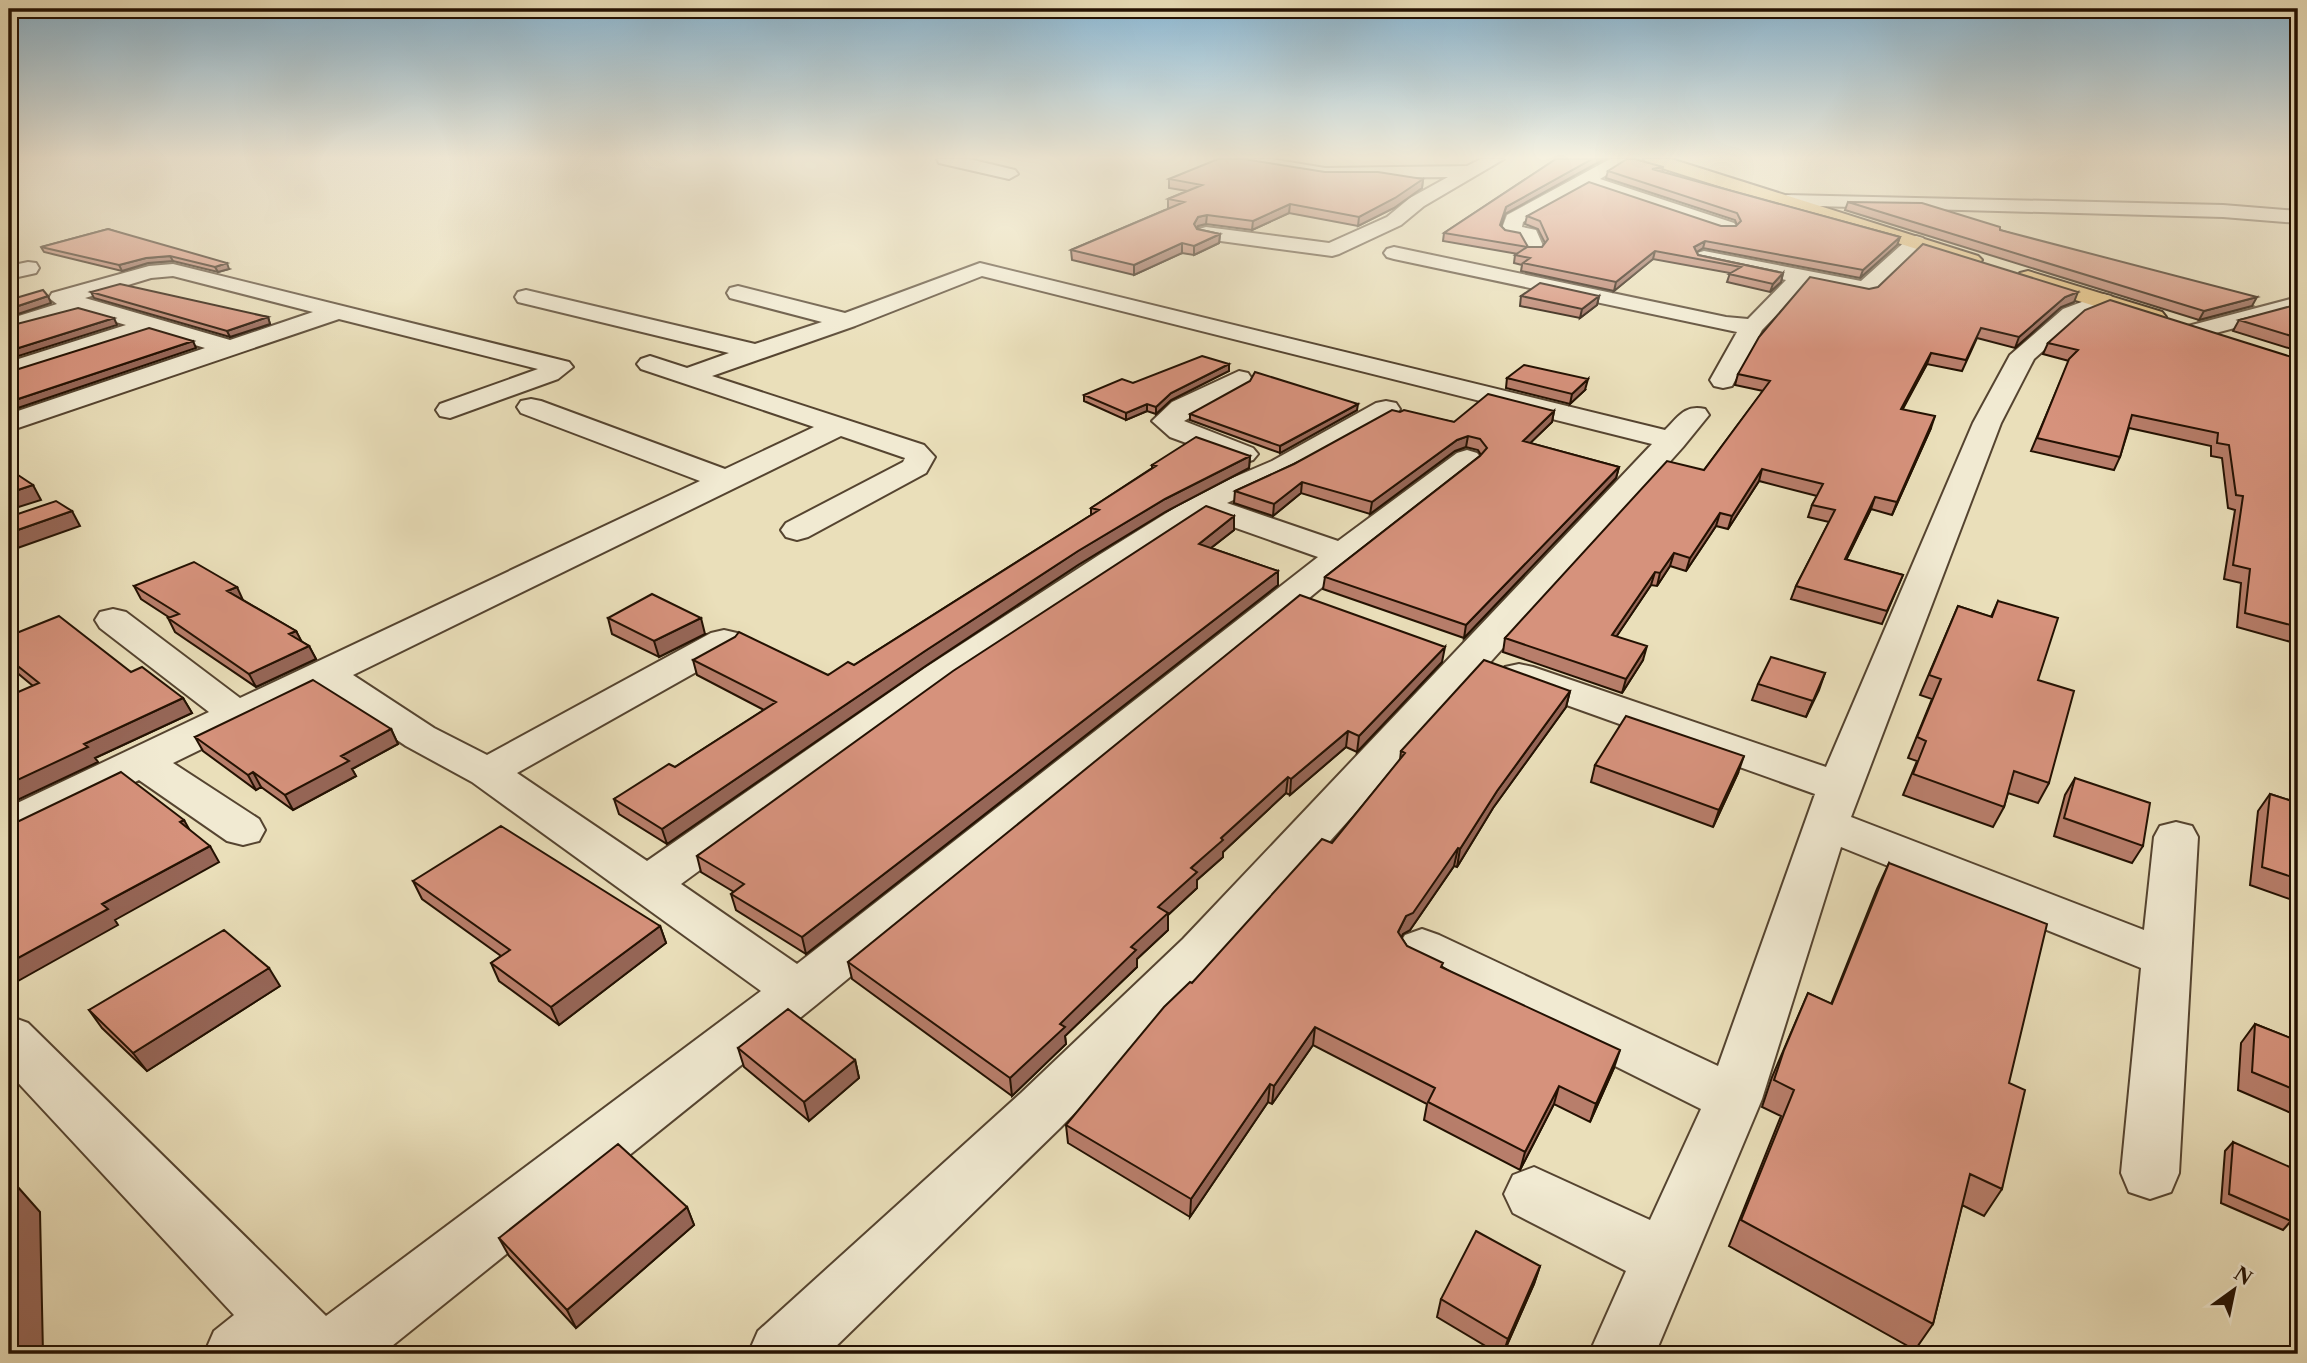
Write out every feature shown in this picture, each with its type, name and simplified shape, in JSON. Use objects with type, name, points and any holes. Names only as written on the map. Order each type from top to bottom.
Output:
[{"type":"main road","points":[[1855,223],[2232,342]]},
{"type":"street","points":[[1206,233],[1332,250],[1392,223]]},
{"type":"street","points":[[1513,223],[1511,231],[1529,234],[1534,248]]},
{"type":"street","points":[[1713,223],[1727,228],[1702,251],[1801,276],[1868,289],[1916,242]]},
{"type":"street","points":[[1394,253],[1726,324],[1752,326]]},
{"type":"street","points":[[687,376],[847,321],[980,269],[1684,428],[1201,952],[1041,1110],[781,1354]]},
{"type":"street","points":[[228,347],[60,298],[167,270],[560,367],[549,374],[450,410]]},
{"type":"street","points":[[1723,380],[1752,326],[1760,321],[1801,276]]},
{"type":"street","points":[[738,293],[847,321]]},
{"type":"street","points":[[526,297],[756,352]]},
{"type":"street","points":[[1622,1354],[1734,1099],[1833,805],[1987,423],[2023,355],[2071,314],[2103,301]]},
{"type":"street","points":[[9,326],[80,304]]},
{"type":"street","points":[[2197,331],[2298,304]]},
{"type":"street","points":[[9,423],[339,311]]},
{"type":"street","points":[[9,370],[150,325]]},
{"type":"street","points":[[650,364],[914,451],[920,457],[916,467],[797,530]]},
{"type":"street","points":[[1239,379],[1182,408],[1166,421],[1180,431],[1282,467]]},
{"type":"street","points":[[531,407],[726,480]]},
{"type":"street","points":[[647,885],[939,676],[1202,505],[1242,483],[1282,467],[1386,409]]},
{"type":"street","points":[[9,825],[839,426]]},
{"type":"street","points":[[9,1038],[292,1346],[798,991],[1312,600],[1342,554],[1466,459]]},
{"type":"street","points":[[1202,505],[1342,554]]},
{"type":"street","points":[[113,620],[237,715]]},
{"type":"street","points":[[487,772],[724,641]]},
{"type":"street","points":[[1433,644],[1833,805],[2166,958]]},
{"type":"street","points":[[324,673],[420,737],[487,772],[798,991]]},
{"type":"street","points":[[141,761],[243,830]]},
{"type":"street","points":[[2150,1173],[2176,837]]},
{"type":"street","points":[[1422,948],[1734,1099]]},
{"type":"street","points":[[1534,1194],[1664,1258]]},
{"type":"building","points":[[1135,223],[1195,223],[1197,229],[1220,234],[1194,246],[1182,243],[1134,265],[1071,250]]},
{"type":"building","points":[[1460,223],[1501,223],[1505,230],[1520,233],[1528,247],[1542,247],[1548,239],[1541,223],[1711,223],[1736,226],[1739,223],[1848,223],[1900,237],[1863,270],[1705,241],[1694,247],[1698,255],[1783,273],[1773,284],[1729,274],[1741,267],[1655,251],[1616,282],[1523,263],[1530,258],[1515,255],[1527,247],[1444,233]]},
{"type":"building","points":[[1915,223],[1986,223],[2000,227],[2000,230],[2257,297],[2204,311]]},
{"type":"building","points":[[108,229],[227,263],[215,267],[170,256],[146,258],[119,265],[41,247]]},
{"type":"building","points":[[1923,244],[2078,292],[2065,297],[2019,337],[1981,328],[1966,360],[1931,353],[1901,409],[1935,416],[1897,502],[1875,497],[1845,559],[1903,575],[1887,611],[1796,586],[1835,510],[1812,505],[1823,484],[1762,469],[1732,516],[1720,513],[1690,558],[1674,553],[1660,573],[1655,572],[1612,635],[1647,646],[1626,679],[1505,638],[1667,461],[1704,470],[1770,381],[1738,374],[1759,337],[1810,277],[1869,289],[1878,287]]},
{"type":"building","points":[[1540,283],[1599,296],[1582,309],[1521,296]]},
{"type":"building","points":[[120,284],[268,317],[227,331],[91,292]]},
{"type":"building","points":[[43,290],[48,296],[9,309],[9,300]]},
{"type":"building","points":[[2110,300],[2298,359],[2298,627],[2245,613],[2250,569],[2233,565],[2243,496],[2236,495],[2229,445],[2217,443],[2218,433],[2132,415],[2120,457],[2037,438],[2069,359],[2078,350],[2048,343],[2085,310]]},
{"type":"building","points":[[2298,306],[2298,338],[2239,320]]},
{"type":"building","points":[[78,308],[114,318],[9,351],[9,326]]},
{"type":"building","points":[[149,328],[193,341],[9,402],[9,372]]},
{"type":"building","points":[[1202,356],[1229,364],[1171,393],[1156,407],[1147,404],[1126,413],[1084,395],[1122,379],[1133,383]]},
{"type":"building","points":[[1524,365],[1588,379],[1572,394],[1507,378]]},
{"type":"building","points":[[1255,372],[1358,404],[1280,446],[1190,414],[1250,381]]},
{"type":"building","points":[[1488,394],[1554,411],[1523,441],[1619,467],[1466,625],[1325,577],[1480,456],[1487,448],[1480,439],[1468,436],[1457,440],[1372,502],[1302,482],[1274,504],[1235,491],[1294,464],[1392,410],[1404,410],[1454,422]]},
{"type":"building","points":[[1196,437],[1250,456],[1165,499],[1078,551],[662,829],[614,799],[669,764],[675,767],[776,702],[693,660],[735,637],[739,632],[828,675],[848,662],[854,665],[1099,510],[1091,508]]},
{"type":"building","points":[[18,475],[33,485],[9,493],[9,477]]},
{"type":"building","points":[[56,501],[72,511],[9,533],[9,517]]},
{"type":"building","points":[[1206,506],[1234,516],[1199,544],[1278,571],[802,937],[731,894],[744,884],[697,856],[953,671]]},
{"type":"building","points":[[194,562],[237,587],[227,591],[296,631],[289,634],[309,646],[249,674],[168,618],[179,614],[134,586]]},
{"type":"building","points":[[652,594],[701,618],[654,641],[608,618]]},
{"type":"building","points":[[1300,595],[1445,647],[1359,736],[1348,731],[1291,779],[1288,777],[1221,838],[1223,840],[1191,868],[1197,872],[1158,907],[1168,913],[1131,947],[1136,950],[1060,1024],[1065,1027],[1010,1078],[848,962]]},
{"type":"building","points":[[1998,601],[2058,618],[2038,680],[2074,691],[2049,783],[2014,771],[2004,807],[1913,774],[1926,741],[1917,737],[1941,679],[1929,675],[1958,606],[1992,617]]},
{"type":"building","points":[[59,616],[131,672],[142,667],[183,698],[84,744],[88,747],[9,784],[9,696],[39,683],[9,659],[9,636]]},
{"type":"building","points":[[1771,657],[1825,673],[1813,701],[1758,684]]},
{"type":"building","points":[[1484,660],[1570,691],[1497,791],[1460,849],[1458,848],[1413,913],[1406,916],[1398,932],[1407,946],[1443,963],[1441,967],[1620,1050],[1596,1104],[1559,1086],[1525,1152],[1428,1102],[1435,1088],[1315,1027],[1274,1086],[1270,1084],[1191,1199],[1066,1125],[1164,1007],[1192,983],[1322,839],[1332,843],[1405,753],[1401,751]]},
{"type":"building","points":[[313,680],[391,729],[341,756],[349,761],[285,795],[253,772],[248,775],[195,737]]},
{"type":"building","points":[[1626,716],[1744,756],[1719,810],[1595,765]]},
{"type":"building","points":[[121,772],[184,820],[180,822],[210,846],[102,904],[108,909],[9,963],[9,824]]},
{"type":"building","points":[[2075,778],[2150,803],[2143,846],[2064,818]]},
{"type":"building","points":[[2270,794],[2298,803],[2298,879],[2262,867]]},
{"type":"building","points":[[501,826],[660,926],[551,1007],[491,963],[510,950],[413,881]]},
{"type":"building","points":[[1889,863],[2047,924],[2009,1083],[2025,1090],[2002,1189],[1970,1174],[1933,1324],[1741,1220],[1794,1090],[1774,1080],[1784,1050],[1808,993],[1832,1004]]},
{"type":"building","points":[[224,930],[269,968],[133,1053],[89,1010]]},
{"type":"building","points":[[788,1009],[855,1060],[804,1102],[738,1048]]},
{"type":"building","points":[[2255,1024],[2298,1041],[2298,1091],[2252,1072]]},
{"type":"building","points":[[2233,1142],[2292,1168],[2291,1221],[2229,1194]]},
{"type":"building","points":[[618,1144],[687,1207],[567,1310],[499,1238]]},
{"type":"building","points":[[1476,1231],[1540,1266],[1508,1339],[1441,1299]]}]
